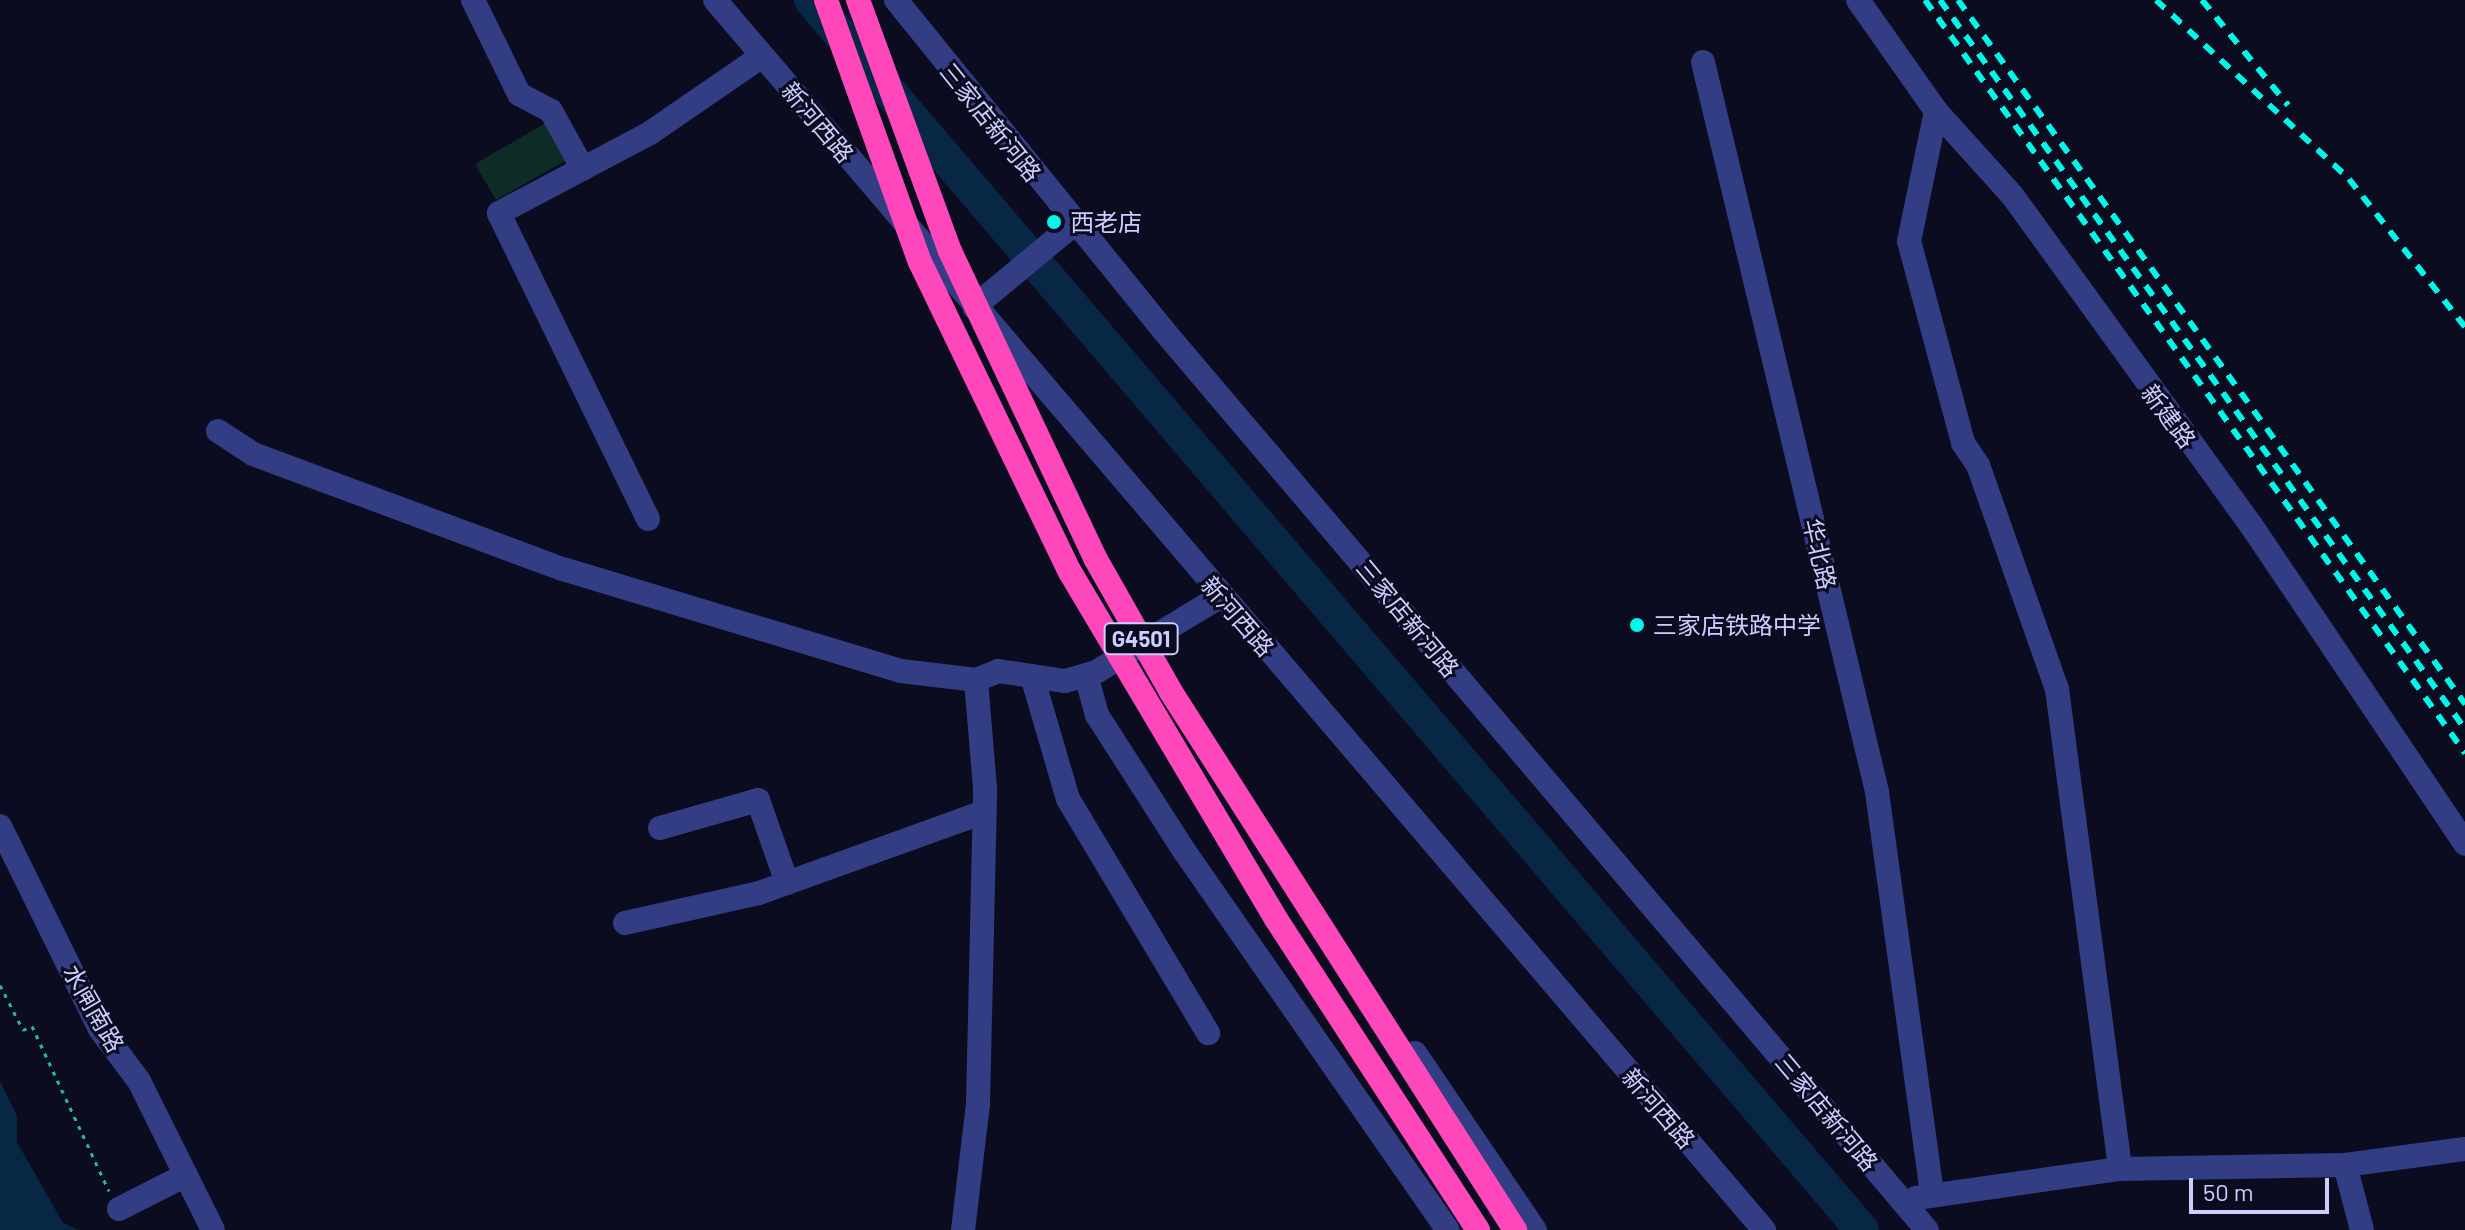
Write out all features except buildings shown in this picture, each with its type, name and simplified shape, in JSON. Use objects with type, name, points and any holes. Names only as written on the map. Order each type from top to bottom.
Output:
[{"type":"highway","name":"G4501","points":[[826,0],[920,262],[1070,572],[1276,919],[1478,1230]]},
{"type":"highway","name":"G4501","points":[[858,0],[950,251],[1095,558],[1171,692],[1515,1230]]},
{"type":"street","points":[[473,0],[519,94],[551,111],[583,169]]},
{"type":"street","name":"新河西路","points":[[715,0],[1764,1230]]},
{"type":"street","name":"三家店新河路","points":[[896,0],[1074,224],[1927,1230]]},
{"type":"street","name":"新建路","points":[[1858,0],[1936,111],[2012,195],[2251,525],[2465,844]]},
{"type":"street","points":[[648,519],[499,213],[650,133],[762,56]]},
{"type":"street","name":"华北路","points":[[1703,62],[1877,792],[1932,1194]]},
{"type":"street","points":[[1936,111],[1909,241],[1963,443],[1978,465],[2057,689],[2120,1169]]},
{"type":"street","points":[[974,307],[1074,224]]},
{"type":"street","points":[[218,431],[253,454],[563,569],[901,671],[976,680],[998,671],[1032,676],[1086,675],[1221,596]]},
{"type":"street","points":[[1148,641],[1231,778],[1535,1230]]},
{"type":"street","points":[[1086,675],[1097,715],[1185,852],[1448,1230]]},
{"type":"street","points":[[1032,676],[1068,799],[1208,1033]]},
{"type":"street","points":[[963,1230],[978,1105],[984,812],[976,680]]},
{"type":"street","points":[[660,828],[758,800],[787,883]]},
{"type":"street","points":[[625,923],[787,883],[984,812]]},
{"type":"street","name":"水闸南路","points":[[0,826],[100,1029],[139,1081],[213,1230]]},
{"type":"street","points":[[1903,1201],[1932,1194],[2120,1169],[2345,1165],[2465,1149]]},
{"type":"street","points":[[2345,1165],[2362,1230]]},
{"type":"street","points":[[119,1209],[186,1175]]},
{"type":"path","points":[[0,985],[23,1030],[32,1026],[119,1209]]},
{"type":"green space","points":[[546,123],[567,160],[496,200],[475,164]]},
{"type":"water","points":[[0,1081],[17,1116],[17,1142],[63,1223],[78,1230],[0,1230]]},
{"type":"waterway","points":[[811,0],[1862,1230]]},
{"type":"railway","points":[[1925,0],[2465,753]]},
{"type":"railway","points":[[1940,0],[2465,729]]},
{"type":"railway","points":[[1958,0],[2465,704]]},
{"type":"railway","points":[[2156,0],[2349,179],[2465,327]]},
{"type":"railway","points":[[2202,0],[2288,105]]},
{"type":"place","name":"西老店","points":[[1054,222]]},
{"type":"place","name":"三家店铁路中学","points":[[1637,625]]}]
